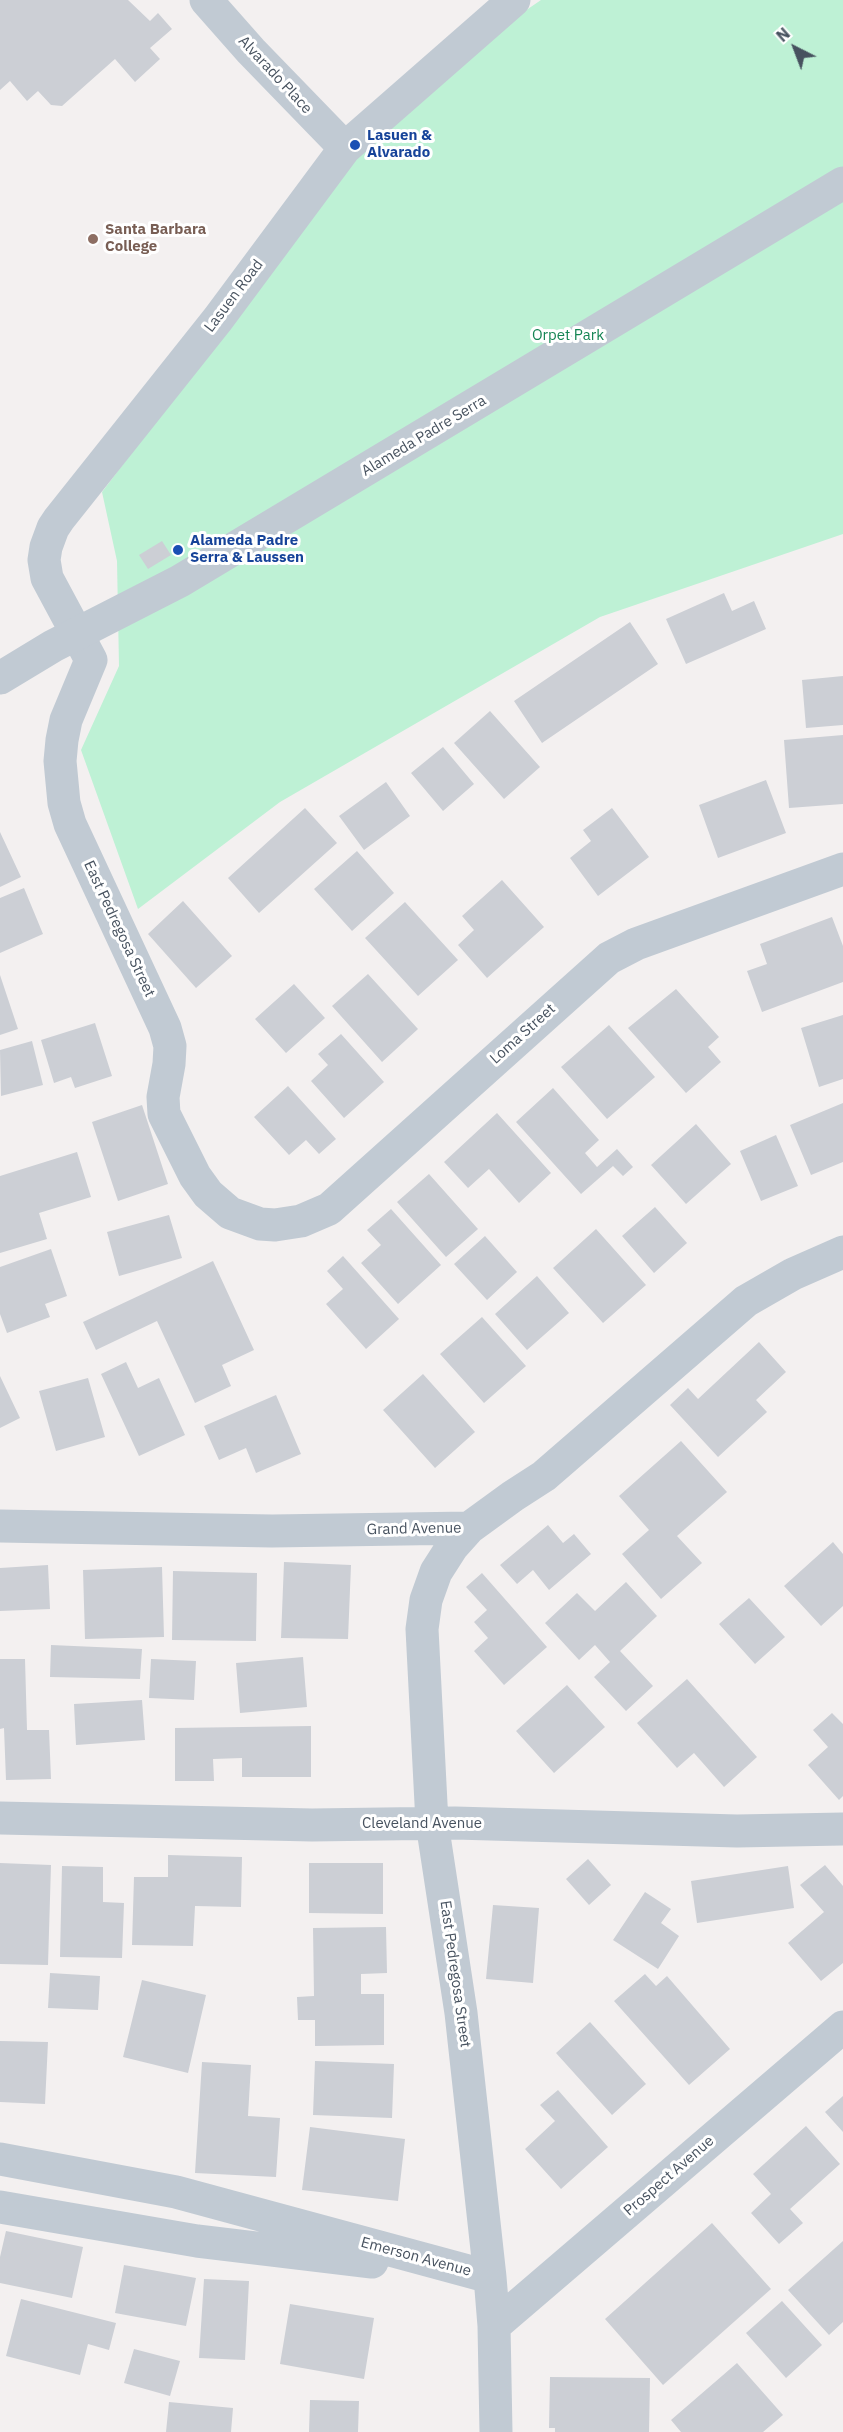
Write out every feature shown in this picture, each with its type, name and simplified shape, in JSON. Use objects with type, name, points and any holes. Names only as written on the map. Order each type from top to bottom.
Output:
[{"type":"street","name":"Alvarado Place","points":[[206,0],[251,51],[345,148]]},
{"type":"street","name":"Lasuen Road","points":[[77,634],[52,591],[45,569],[46,547],[53,528],[218,319],[345,148],[514,0]]},
{"type":"street","name":"Alameda Padre Serra","points":[[0,678],[77,634],[180,581],[843,183]]},
{"type":"street","name":"East Pedregosa Street","points":[[77,634],[91,660],[70,709],[64,730],[60,761],[64,803],[70,824],[165,1028],[170,1046],[163,1097],[164,1114],[195,1176],[208,1194],[230,1212]]},
{"type":"street","name":"Loma Street","points":[[230,1212],[260,1224],[275,1225],[301,1221],[329,1209],[609,958],[636,944],[843,869]]},
{"type":"street","name":"Grand Avenue","points":[[0,1526],[272,1531],[470,1528],[544,1476],[746,1300],[793,1274],[843,1252]]},
{"type":"street","name":"East Pedregosa Street","points":[[470,1528],[452,1547],[436,1572],[422,1629],[432,1823],[462,2013],[490,2277],[494,2326],[496,2432]]},
{"type":"street","name":"Cleveland Avenue","points":[[0,1818],[312,1825],[432,1823],[737,1831],[843,1829]]},
{"type":"street","name":"Prospect Avenue","points":[[494,2326],[843,2027]]},
{"type":"street","name":"Emerson Avenue","points":[[0,2160],[176,2192],[490,2277]]},
{"type":"street","name":"Emerson Avenue","points":[[0,2207],[196,2241],[490,2277]]},
{"type":"green space","name":"Orpet Park","points":[[541,0],[843,0],[843,534],[600,617],[280,802],[138,909],[81,750],[119,666],[117,561],[102,492],[361,150],[506,24]]},
{"type":"building","points":[[0,0],[128,0],[150,21],[158,13],[172,29],[150,48],[160,59],[135,82],[115,59],[62,106],[51,105],[38,91],[27,101],[10,81],[0,90]]},
{"type":"building","points":[[162,541],[171,555],[148,569],[139,555]]},
{"type":"building","points":[[724,593],[732,611],[754,601],[766,629],[686,664],[666,619]]},
{"type":"building","points":[[630,622],[658,664],[542,743],[514,701]]},
{"type":"building","points":[[843,676],[843,725],[806,728],[802,680]]},
{"type":"building","points":[[490,711],[540,767],[504,799],[454,743]]},
{"type":"building","points":[[843,735],[843,804],[789,808],[784,740]]},
{"type":"building","points":[[443,747],[474,784],[443,811],[411,773]]},
{"type":"building","points":[[766,780],[786,833],[718,858],[699,805]]},
{"type":"building","points":[[386,782],[410,816],[364,850],[339,816]]},
{"type":"building","points":[[305,808],[337,843],[259,913],[228,878]]},
{"type":"building","points":[[612,808],[649,857],[598,896],[570,858],[591,841],[583,830]]},
{"type":"building","points":[[0,832],[21,877],[0,887]]},
{"type":"building","points":[[357,851],[394,893],[352,931],[314,889]]},
{"type":"building","points":[[502,880],[544,927],[487,978],[458,945],[474,930],[462,916]]},
{"type":"building","points":[[24,888],[43,934],[0,953],[0,898]]},
{"type":"building","points":[[183,901],[232,956],[196,988],[148,934]]},
{"type":"building","points":[[405,902],[458,960],[418,996],[365,938]]},
{"type":"building","points":[[832,917],[843,946],[843,982],[762,1012],[747,971],[767,964],[760,944]]},
{"type":"building","points":[[368,974],[418,1029],[382,1062],[332,1006]]},
{"type":"building","points":[[0,975],[18,1029],[0,1035]]},
{"type":"building","points":[[294,984],[325,1018],[286,1053],[255,1019]]},
{"type":"building","points":[[676,989],[719,1037],[708,1047],[721,1062],[686,1093],[628,1028]]},
{"type":"building","points":[[843,1015],[843,1079],[819,1087],[801,1028]]},
{"type":"building","points":[[95,1023],[112,1076],[75,1088],[71,1077],[54,1083],[41,1040]]},
{"type":"building","points":[[609,1025],[655,1077],[607,1119],[561,1067]]},
{"type":"building","points":[[341,1034],[384,1082],[344,1118],[311,1081],[328,1065],[318,1054]]},
{"type":"building","points":[[32,1041],[43,1085],[1,1096],[0,1050]]},
{"type":"building","points":[[288,1086],[336,1139],[319,1154],[306,1140],[289,1155],[254,1117]]},
{"type":"building","points":[[553,1088],[599,1140],[585,1153],[597,1167],[617,1149],[633,1167],[623,1176],[613,1166],[581,1194],[516,1122]]},
{"type":"building","points":[[843,1103],[843,1162],[811,1175],[790,1125]]},
{"type":"building","points":[[142,1105],[168,1184],[118,1201],[92,1122]]},
{"type":"building","points":[[497,1113],[551,1173],[519,1203],[489,1169],[468,1188],[444,1162]]},
{"type":"building","points":[[696,1124],[731,1164],[686,1204],[651,1165]]},
{"type":"building","points":[[776,1135],[798,1186],[761,1201],[740,1151]]},
{"type":"building","points":[[77,1152],[91,1197],[39,1213],[47,1239],[0,1253],[0,1176]]},
{"type":"building","points":[[429,1174],[478,1229],[446,1257],[397,1202]]},
{"type":"building","points":[[655,1207],[687,1243],[654,1273],[622,1236]]},
{"type":"building","points":[[391,1209],[441,1265],[398,1304],[361,1263],[381,1245],[367,1230]]},
{"type":"building","points":[[169,1215],[182,1258],[119,1276],[107,1232]]},
{"type":"building","points":[[596,1229],[646,1285],[603,1323],[553,1268]]},
{"type":"building","points":[[485,1236],[517,1272],[487,1300],[454,1264]]},
{"type":"building","points":[[51,1249],[67,1296],[45,1304],[50,1317],[7,1333],[0,1314],[0,1267]]},
{"type":"building","points":[[343,1256],[399,1319],[366,1349],[326,1304],[343,1289],[327,1271]]},
{"type":"building","points":[[213,1261],[254,1350],[222,1365],[231,1386],[195,1403],[157,1321],[96,1350],[83,1322]]},
{"type":"building","points":[[537,1276],[569,1313],[527,1350],[495,1314]]},
{"type":"building","points":[[482,1317],[526,1366],[484,1403],[440,1354]]},
{"type":"building","points":[[759,1342],[786,1372],[756,1400],[767,1412],[718,1457],[670,1405],[688,1388],[698,1399]]},
{"type":"building","points":[[126,1362],[138,1388],[159,1378],[185,1435],[139,1456],[101,1374]]},
{"type":"building","points":[[423,1374],[475,1432],[435,1468],[383,1410]]},
{"type":"building","points":[[0,1376],[20,1418],[0,1428]]},
{"type":"building","points":[[88,1378],[105,1437],[56,1451],[39,1391]]},
{"type":"building","points":[[276,1395],[301,1454],[256,1473],[246,1448],[219,1460],[204,1426]]},
{"type":"building","points":[[681,1441],[727,1492],[677,1536],[702,1563],[661,1599],[622,1554],[649,1530],[619,1496]]},
{"type":"building","points":[[548,1525],[563,1543],[574,1534],[591,1554],[549,1590],[533,1570],[517,1584],[500,1565]]},
{"type":"building","points":[[833,1542],[843,1554],[843,1606],[821,1626],[784,1586]]},
{"type":"building","points":[[284,1562],[351,1565],[348,1639],[281,1638]]},
{"type":"building","points":[[48,1565],[50,1609],[0,1611],[0,1568]]},
{"type":"building","points":[[162,1567],[164,1637],[85,1639],[83,1570]]},
{"type":"building","points":[[173,1571],[257,1573],[256,1641],[172,1640]]},
{"type":"building","points":[[482,1573],[547,1647],[504,1685],[474,1651],[488,1638],[474,1622],[487,1610],[466,1587]]},
{"type":"building","points":[[626,1582],[657,1616],[620,1651],[653,1686],[626,1711],[594,1677],[610,1662],[595,1645],[579,1660],[545,1623],[577,1593],[595,1611]]},
{"type":"building","points":[[749,1598],[785,1637],[755,1664],[719,1624]]},
{"type":"building","points":[[51,1645],[142,1649],[140,1679],[50,1677]]},
{"type":"building","points":[[303,1657],[307,1707],[240,1713],[236,1663]]},
{"type":"building","points":[[0,1659],[25,1659],[27,1730],[49,1730],[51,1779],[6,1780],[4,1728],[0,1729]]},
{"type":"building","points":[[151,1659],[196,1661],[194,1700],[149,1698]]},
{"type":"building","points":[[687,1679],[757,1757],[724,1787],[694,1753],[677,1768],[637,1723]]},
{"type":"building","points":[[567,1685],[605,1727],[554,1773],[516,1731]]},
{"type":"building","points":[[142,1700],[145,1740],[76,1745],[74,1704]]},
{"type":"building","points":[[832,1713],[843,1724],[843,1796],[839,1800],[808,1765],[828,1747],[813,1730]]},
{"type":"building","points":[[311,1726],[311,1777],[242,1777],[242,1758],[213,1759],[214,1781],[175,1781],[175,1728]]},
{"type":"building","points":[[168,1855],[242,1857],[241,1907],[195,1906],[193,1946],[132,1945],[134,1877],[168,1877]]},
{"type":"building","points":[[588,1859],[611,1885],[589,1905],[566,1879]]},
{"type":"building","points":[[0,1863],[51,1865],[48,1965],[0,1964]]},
{"type":"building","points":[[309,1863],[383,1863],[383,1914],[309,1913]]},
{"type":"building","points":[[825,1865],[843,1886],[843,1963],[821,1981],[788,1943],[824,1912],[800,1885]]},
{"type":"building","points":[[62,1866],[103,1867],[103,1902],[124,1903],[122,1958],[60,1957]]},
{"type":"building","points":[[788,1866],[794,1908],[697,1923],[691,1881]]},
{"type":"building","points":[[645,1892],[671,1909],[661,1923],[679,1936],[658,1969],[613,1940]]},
{"type":"building","points":[[493,1905],[539,1908],[533,1983],[486,1979]]},
{"type":"building","points":[[386,1927],[387,1973],[361,1974],[361,1994],[384,1994],[384,2045],[315,2046],[315,2020],[298,2020],[297,1997],[314,1996],[313,1928]]},
{"type":"building","points":[[50,1973],[100,1976],[98,2010],[48,2008]]},
{"type":"building","points":[[645,1974],[656,1986],[667,1976],[730,2049],[689,2085],[614,2001]]},
{"type":"building","points":[[142,1980],[206,1995],[188,2073],[123,2057]]},
{"type":"building","points":[[590,2022],[646,2084],[612,2115],[556,2053]]},
{"type":"building","points":[[0,2041],[48,2042],[45,2104],[0,2102]]},
{"type":"building","points":[[315,2061],[394,2064],[392,2118],[313,2115]]},
{"type":"building","points":[[202,2062],[251,2065],[248,2116],[280,2118],[276,2177],[195,2173]]},
{"type":"building","points":[[558,2090],[608,2147],[561,2189],[525,2149],[555,2121],[540,2105]]},
{"type":"building","points":[[843,2096],[843,2132],[825,2112]]},
{"type":"building","points":[[806,2126],[840,2164],[790,2209],[803,2223],[779,2244],[751,2213],[771,2194],[753,2174]]},
{"type":"building","points":[[310,2127],[405,2139],[398,2201],[302,2190]]},
{"type":"building","points":[[712,2223],[771,2289],[663,2385],[605,2319]]},
{"type":"building","points":[[6,2231],[83,2247],[72,2298],[0,2283],[0,2257]]},
{"type":"building","points":[[843,2241],[843,2322],[829,2335],[788,2290]]},
{"type":"building","points":[[124,2265],[196,2278],[186,2326],[115,2313]]},
{"type":"building","points":[[204,2279],[249,2281],[245,2360],[199,2358]]},
{"type":"building","points":[[21,2299],[116,2323],[109,2350],[88,2344],[80,2375],[6,2356]]},
{"type":"building","points":[[782,2301],[822,2345],[786,2378],[746,2333]]},
{"type":"building","points":[[290,2304],[374,2318],[364,2379],[280,2364]]},
{"type":"building","points":[[134,2349],[180,2361],[170,2396],[124,2383]]},
{"type":"building","points":[[737,2363],[783,2415],[763,2432],[681,2432],[671,2420]]},
{"type":"building","points":[[550,2377],[650,2378],[649,2432],[555,2432],[555,2428],[549,2428]]},
{"type":"building","points":[[310,2400],[359,2401],[358,2432],[309,2432]]},
{"type":"building","points":[[169,2402],[233,2408],[231,2432],[166,2432]]},
{"type":"place","name":"Lasuen & Alvarado","points":[[355,145]]},
{"type":"place","name":"Santa Barbara College","points":[[93,239]]},
{"type":"place","name":"Alameda Padre Serra & Laussen","points":[[178,550]]}]
